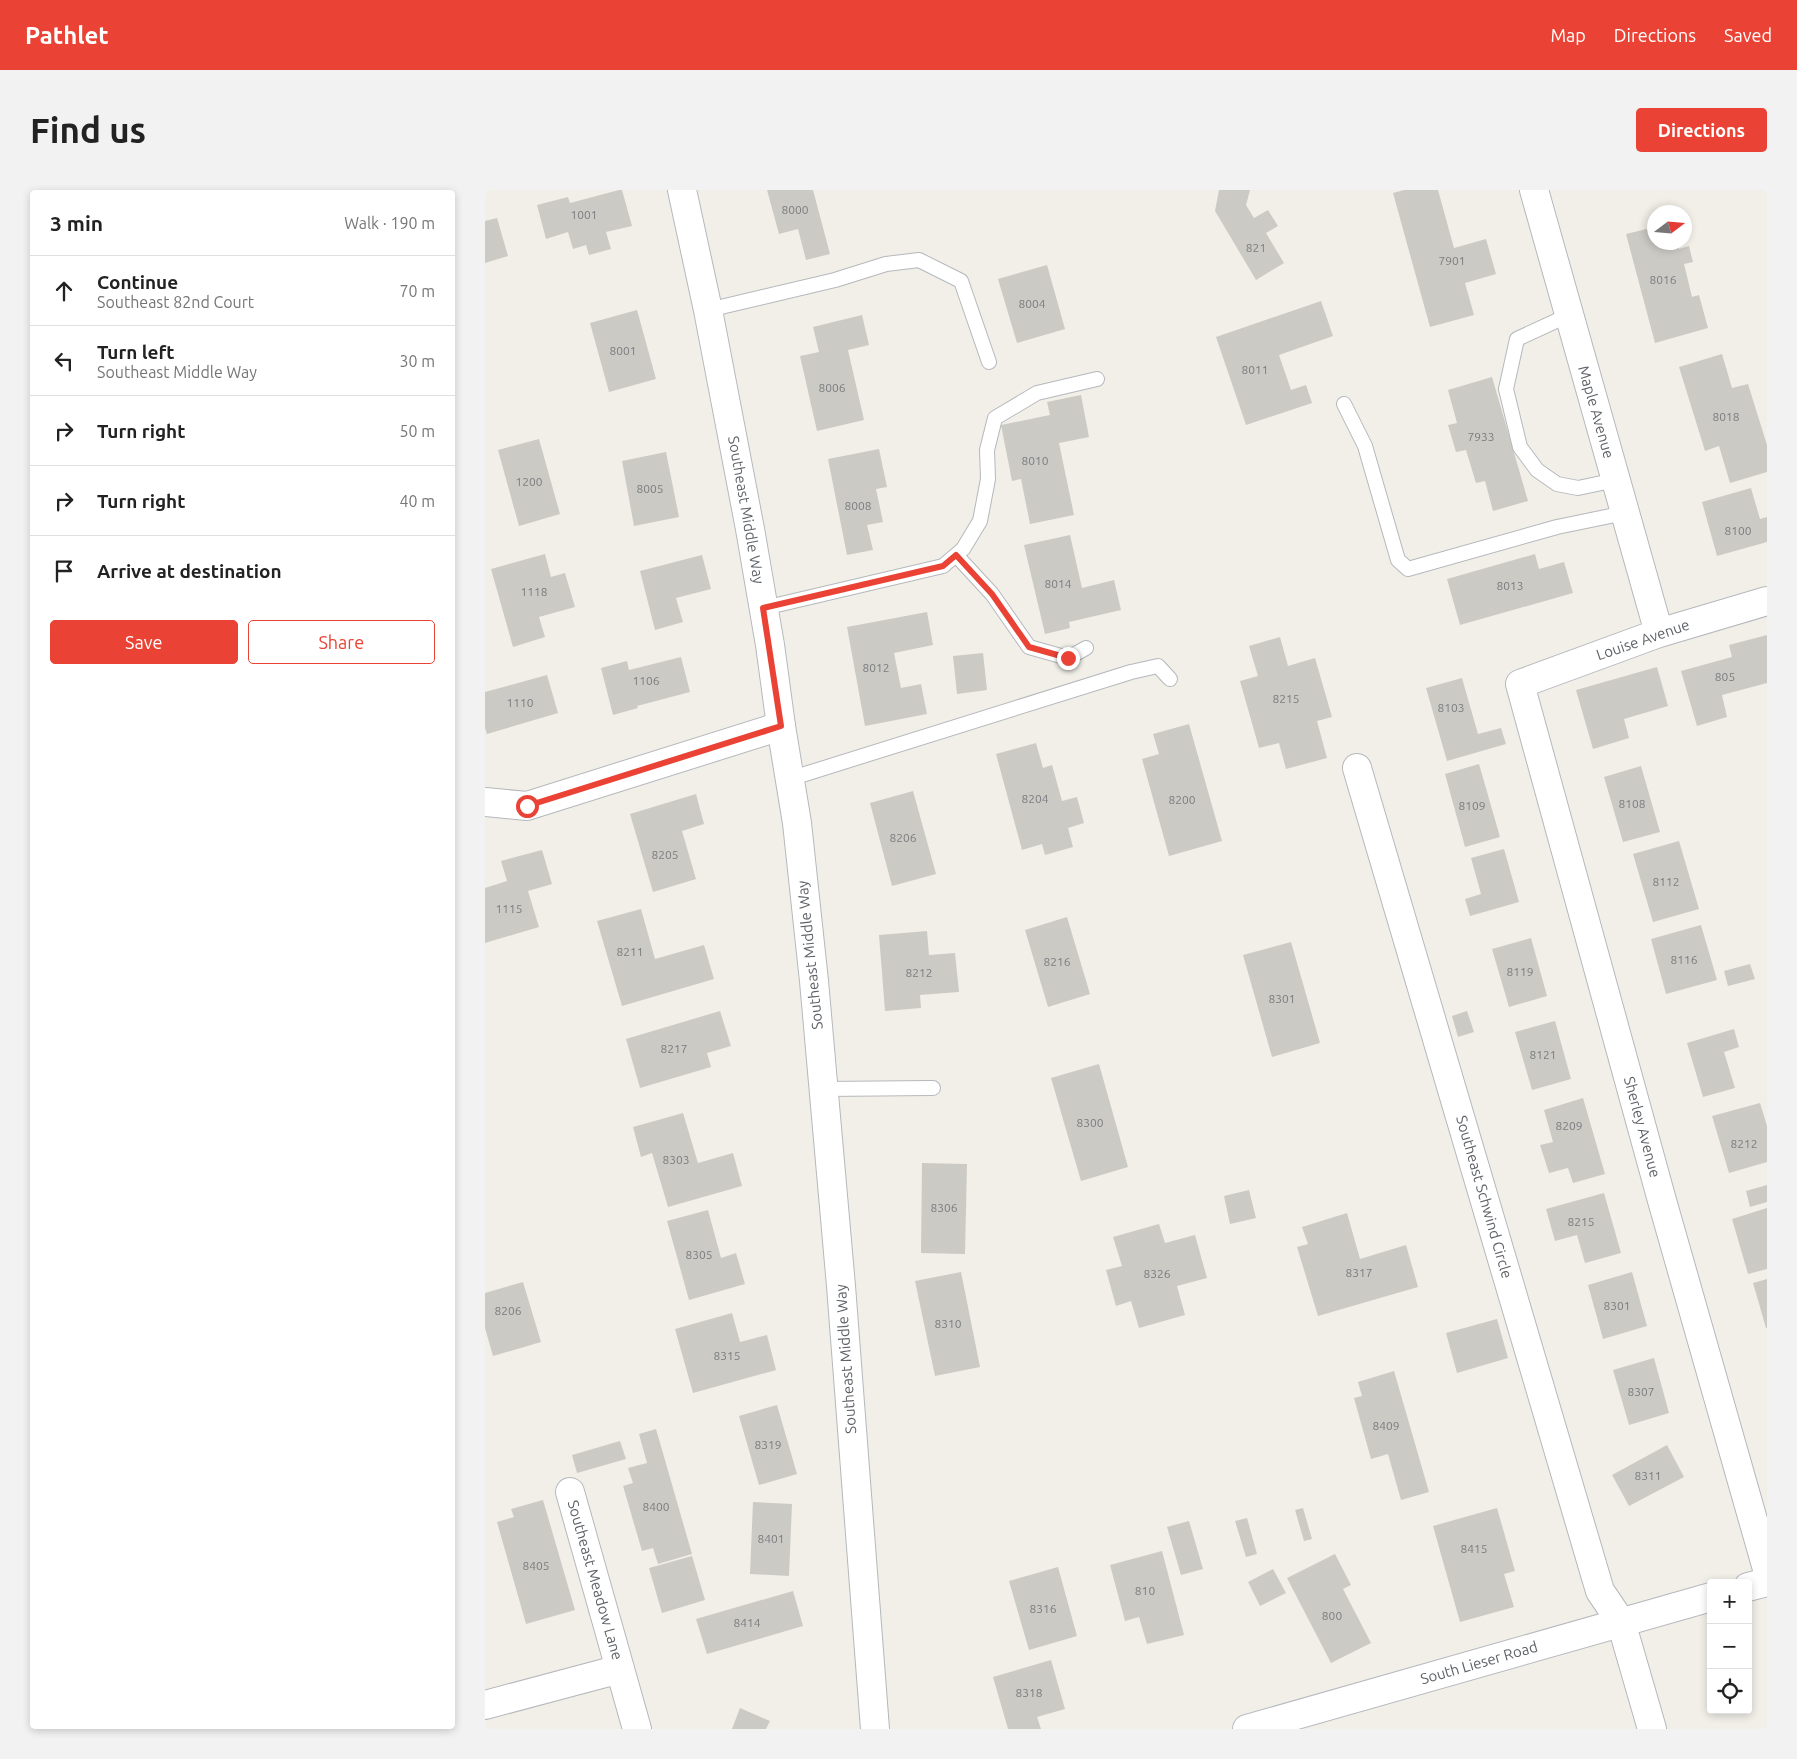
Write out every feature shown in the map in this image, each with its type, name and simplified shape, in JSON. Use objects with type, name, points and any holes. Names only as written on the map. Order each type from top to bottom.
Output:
[{"type":"street","name":"Southeast Middle Way","points":[[682,190],[708,310],[763,608],[798,833],[841,1286],[875,1729]]},
{"type":"street","name":"Maple Avenue","points":[[1534,190],[1659,634]]},
{"type":"street","name":"Louise Avenue","points":[[1520,684],[1659,634],[1767,601]]},
{"type":"street","name":"Sherley Avenue","points":[[1520,684],[1661,1197],[1767,1569]]},
{"type":"street","points":[[485,802],[527,806],[781,726]]},
{"type":"street","name":"Southeast Schwind Circle","points":[[1357,768],[1600,1591],[1621,1622]]},
{"type":"street","name":"Southeast Meadow Lane","points":[[570,1492],[637,1729]]},
{"type":"street","points":[[1752,1586],[1767,1582]]},
{"type":"street","name":"South Lieser Road","points":[[1247,1729],[1707,1598]]},
{"type":"street","points":[[1621,1622],[1652,1729]]},
{"type":"street","points":[[485,1705],[620,1669]]},
{"type":"lane","points":[[708,310],[835,280],[886,264],[919,260],[961,281],[989,362]]},
{"type":"lane","points":[[1569,315],[1517,339],[1506,389],[1520,447],[1537,470],[1557,484],[1578,488],[1616,480]]},
{"type":"lane","points":[[763,608],[943,566],[963,549],[979,521],[988,478],[987,450],[995,418],[1037,393],[1097,379]]},
{"type":"lane","points":[[1344,404],[1365,446],[1398,560],[1408,569],[1557,527],[1625,513]]},
{"type":"lane","points":[[956,555],[992,594],[1029,647],[1068,658],[1086,648]]},
{"type":"lane","points":[[789,779],[1131,672],[1158,666],[1170,679]]},
{"type":"lane","points":[[823,1089],[933,1088]]},
{"type":"building","points":[[622,190],[632,226],[606,232],[611,249],[589,255],[586,245],[573,249],[568,232],[546,239],[537,205],[568,197],[570,203]]},
{"type":"building","points":[[767,190],[813,190],[830,254],[806,260],[798,229],[779,234]]},
{"type":"building","points":[[1219,190],[1250,190],[1246,205],[1254,218],[1268,210],[1278,226],[1266,233],[1284,263],[1256,280],[1215,211]]},
{"type":"building","points":[[1404,190],[1438,190],[1454,248],[1486,239],[1496,274],[1465,283],[1474,315],[1430,327],[1393,193]]},
{"type":"building","points":[[497,218],[508,256],[485,263],[485,221]]},
{"type":"building","points":[[1647,229],[1647,250],[1690,250],[1693,262],[1684,264],[1692,297],[1699,295],[1708,328],[1655,343],[1626,234]]},
{"type":"building","points":[[1047,265],[1065,329],[1017,343],[998,279]]},
{"type":"building","points":[[1321,301],[1333,336],[1279,355],[1291,390],[1306,385],[1312,403],[1246,425],[1216,337]]},
{"type":"building","points":[[637,310],[656,379],[609,392],[590,323]]},
{"type":"building","points":[[862,315],[869,345],[848,350],[864,420],[817,431],[800,356],[819,352],[813,327]]},
{"type":"building","points":[[1722,354],[1732,388],[1748,384],[1767,445],[1767,472],[1730,483],[1719,446],[1705,451],[1679,367]]},
{"type":"building","points":[[1492,377],[1528,501],[1493,511],[1485,481],[1476,483],[1466,450],[1456,452],[1448,425],[1457,423],[1448,390]]},
{"type":"building","points":[[1081,395],[1089,437],[1059,443],[1074,515],[1030,524],[1021,479],[1012,481],[1001,425],[1050,415],[1047,402]]},
{"type":"building","points":[[539,439],[560,514],[519,526],[498,450]]},
{"type":"building","points":[[879,449],[887,487],[876,489],[883,522],[867,525],[873,550],[847,555],[828,459]]},
{"type":"building","points":[[666,452],[679,517],[634,526],[622,461]]},
{"type":"building","points":[[1751,488],[1760,519],[1767,517],[1767,542],[1717,556],[1702,502]]},
{"type":"building","points":[[1070,535],[1082,588],[1114,580],[1121,610],[1069,622],[1070,628],[1045,634],[1024,545]]},
{"type":"building","points":[[545,554],[551,577],[565,573],[575,607],[539,617],[545,637],[513,647],[491,569]]},
{"type":"building","points":[[1535,554],[1539,569],[1564,562],[1573,593],[1460,625],[1447,579]]},
{"type":"building","points":[[702,555],[711,589],[676,598],[683,622],[655,630],[640,571]]},
{"type":"building","points":[[927,612],[933,645],[894,653],[901,688],[921,684],[927,714],[865,726],[847,627]]},
{"type":"building","points":[[1767,635],[1767,683],[1722,695],[1727,717],[1697,726],[1681,671],[1732,657],[1729,645]]},
{"type":"building","points":[[1280,637],[1288,666],[1315,658],[1332,717],[1317,721],[1327,758],[1286,769],[1279,743],[1259,748],[1240,681],[1258,676],[1249,646]]},
{"type":"building","points":[[983,653],[987,690],[957,694],[953,656]]},
{"type":"building","points":[[681,657],[690,692],[637,706],[638,708],[613,715],[601,668],[627,661],[629,670]]},
{"type":"building","points":[[1657,667],[1668,706],[1624,719],[1629,738],[1593,749],[1576,690]]},
{"type":"building","points":[[547,675],[558,713],[487,734],[485,728],[485,692]]},
{"type":"building","points":[[1462,678],[1478,734],[1501,728],[1506,744],[1447,761],[1426,688]]},
{"type":"building","points":[[1189,724],[1222,841],[1169,856],[1142,759],[1159,754],[1153,734]]},
{"type":"building","points":[[1036,743],[1043,768],[1052,765],[1062,801],[1077,797],[1084,823],[1068,828],[1073,847],[1045,855],[1042,844],[1022,850],[996,754]]},
{"type":"building","points":[[1479,764],[1500,837],[1465,847],[1445,774]]},
{"type":"building","points":[[1641,766],[1660,832],[1623,842],[1604,777]]},
{"type":"building","points":[[913,791],[936,874],[892,886],[870,803]]},
{"type":"building","points":[[696,794],[704,824],[682,831],[696,879],[653,892],[630,814]]},
{"type":"building","points":[[1679,841],[1699,909],[1653,922],[1633,854]]},
{"type":"building","points":[[1504,849],[1519,902],[1470,916],[1465,899],[1481,894],[1471,858]]},
{"type":"building","points":[[542,850],[552,884],[528,891],[539,927],[485,943],[485,888],[507,881],[501,861]]},
{"type":"building","points":[[641,909],[655,959],[704,945],[714,979],[622,1006],[597,921]]},
{"type":"building","points":[[1067,917],[1090,994],[1048,1007],[1025,930]]},
{"type":"building","points":[[1701,925],[1717,980],[1666,994],[1651,939]]},
{"type":"building","points":[[927,931],[929,955],[955,953],[959,992],[920,995],[921,1008],[885,1011],[879,935]]},
{"type":"building","points":[[1531,938],[1547,996],[1509,1007],[1492,949]]},
{"type":"building","points":[[1291,942],[1320,1043],[1272,1057],[1243,955]]},
{"type":"building","points":[[1750,964],[1755,979],[1728,986],[1724,971]]},
{"type":"building","points":[[720,1011],[731,1046],[707,1053],[711,1067],[640,1088],[626,1039]]},
{"type":"building","points":[[1467,1011],[1474,1032],[1458,1037],[1452,1016]]},
{"type":"building","points":[[1555,1021],[1571,1079],[1532,1090],[1515,1032]]},
{"type":"building","points":[[1734,1029],[1739,1047],[1724,1052],[1735,1088],[1703,1097],[1687,1043]]},
{"type":"building","points":[[1099,1064],[1128,1167],[1081,1181],[1051,1078]]},
{"type":"building","points":[[1583,1098],[1605,1174],[1573,1183],[1568,1168],[1549,1173],[1540,1145],[1553,1142],[1544,1110]]},
{"type":"building","points":[[1760,1103],[1767,1126],[1767,1162],[1729,1173],[1712,1116]]},
{"type":"building","points":[[683,1113],[698,1163],[733,1153],[742,1186],[668,1207],[652,1153],[641,1157],[633,1127]]},
{"type":"building","points":[[922,1163],[967,1164],[965,1254],[921,1253]]},
{"type":"building","points":[[1767,1185],[1767,1202],[1750,1207],[1746,1191]]},
{"type":"building","points":[[1249,1190],[1256,1218],[1230,1224],[1224,1196]]},
{"type":"building","points":[[1604,1193],[1621,1253],[1585,1263],[1577,1235],[1555,1241],[1546,1209]]},
{"type":"building","points":[[1767,1208],[1767,1269],[1748,1274],[1732,1219]]},
{"type":"building","points":[[708,1210],[721,1258],[736,1253],[745,1284],[689,1300],[667,1221]]},
{"type":"building","points":[[1347,1213],[1360,1259],[1406,1245],[1418,1287],[1318,1316],[1297,1247],[1308,1244],[1302,1227]]},
{"type":"building","points":[[1159,1224],[1165,1243],[1195,1235],[1207,1278],[1177,1286],[1185,1315],[1139,1328],[1131,1301],[1116,1306],[1106,1270],[1122,1266],[1113,1237]]},
{"type":"building","points":[[961,1272],[980,1367],[935,1376],[915,1281]]},
{"type":"building","points":[[1632,1272],[1647,1326],[1603,1339],[1588,1285]]},
{"type":"building","points":[[1767,1279],[1767,1328],[1766,1328],[1753,1283]]},
{"type":"building","points":[[523,1282],[541,1342],[493,1356],[485,1328],[485,1293]]},
{"type":"building","points":[[732,1313],[740,1342],[767,1335],[776,1370],[693,1393],[675,1329]]},
{"type":"building","points":[[1497,1319],[1508,1358],[1457,1373],[1446,1333]]},
{"type":"building","points":[[1654,1358],[1669,1413],[1629,1425],[1613,1370]]},
{"type":"building","points":[[1394,1371],[1429,1492],[1401,1500],[1388,1454],[1371,1459],[1354,1398],[1362,1396],[1358,1382]]},
{"type":"building","points":[[777,1405],[797,1474],[759,1485],[739,1416]]},
{"type":"building","points":[[656,1429],[692,1554],[658,1564],[653,1548],[642,1551],[623,1486],[633,1483],[628,1468],[647,1463],[639,1434]]},
{"type":"building","points":[[620,1441],[626,1459],[577,1473],[572,1455]]},
{"type":"building","points":[[1667,1445],[1684,1477],[1629,1506],[1612,1475]]},
{"type":"building","points":[[543,1500],[575,1610],[526,1624],[497,1522],[514,1517],[511,1509]]},
{"type":"building","points":[[753,1502],[792,1504],[789,1576],[750,1574]]},
{"type":"building","points":[[1303,1508],[1312,1539],[1304,1541],[1295,1510]]},
{"type":"building","points":[[1497,1508],[1515,1571],[1504,1574],[1514,1607],[1460,1622],[1433,1526]]},
{"type":"building","points":[[1247,1518],[1257,1554],[1246,1557],[1235,1521]]},
{"type":"building","points":[[1189,1521],[1203,1569],[1181,1575],[1167,1527]]},
{"type":"building","points":[[1162,1551],[1184,1635],[1147,1644],[1139,1617],[1125,1621],[1110,1565]]},
{"type":"building","points":[[1335,1554],[1351,1585],[1343,1589],[1371,1643],[1331,1663],[1287,1578]]},
{"type":"building","points":[[692,1556],[705,1600],[662,1613],[649,1568]]},
{"type":"building","points":[[1058,1567],[1077,1636],[1029,1650],[1009,1581]]},
{"type":"building","points":[[1273,1569],[1286,1593],[1260,1606],[1248,1582]]},
{"type":"building","points":[[793,1591],[803,1626],[707,1654],[696,1619]]},
{"type":"building","points":[[1051,1660],[1065,1709],[1037,1717],[1041,1729],[1008,1729],[993,1677]]},
{"type":"building","points":[[740,1708],[770,1721],[766,1729],[732,1729]]},
{"type":"route","points":[[527,806],[781,726],[763,608],[943,566],[956,555],[992,594],[1029,647],[1068,658]]}]
